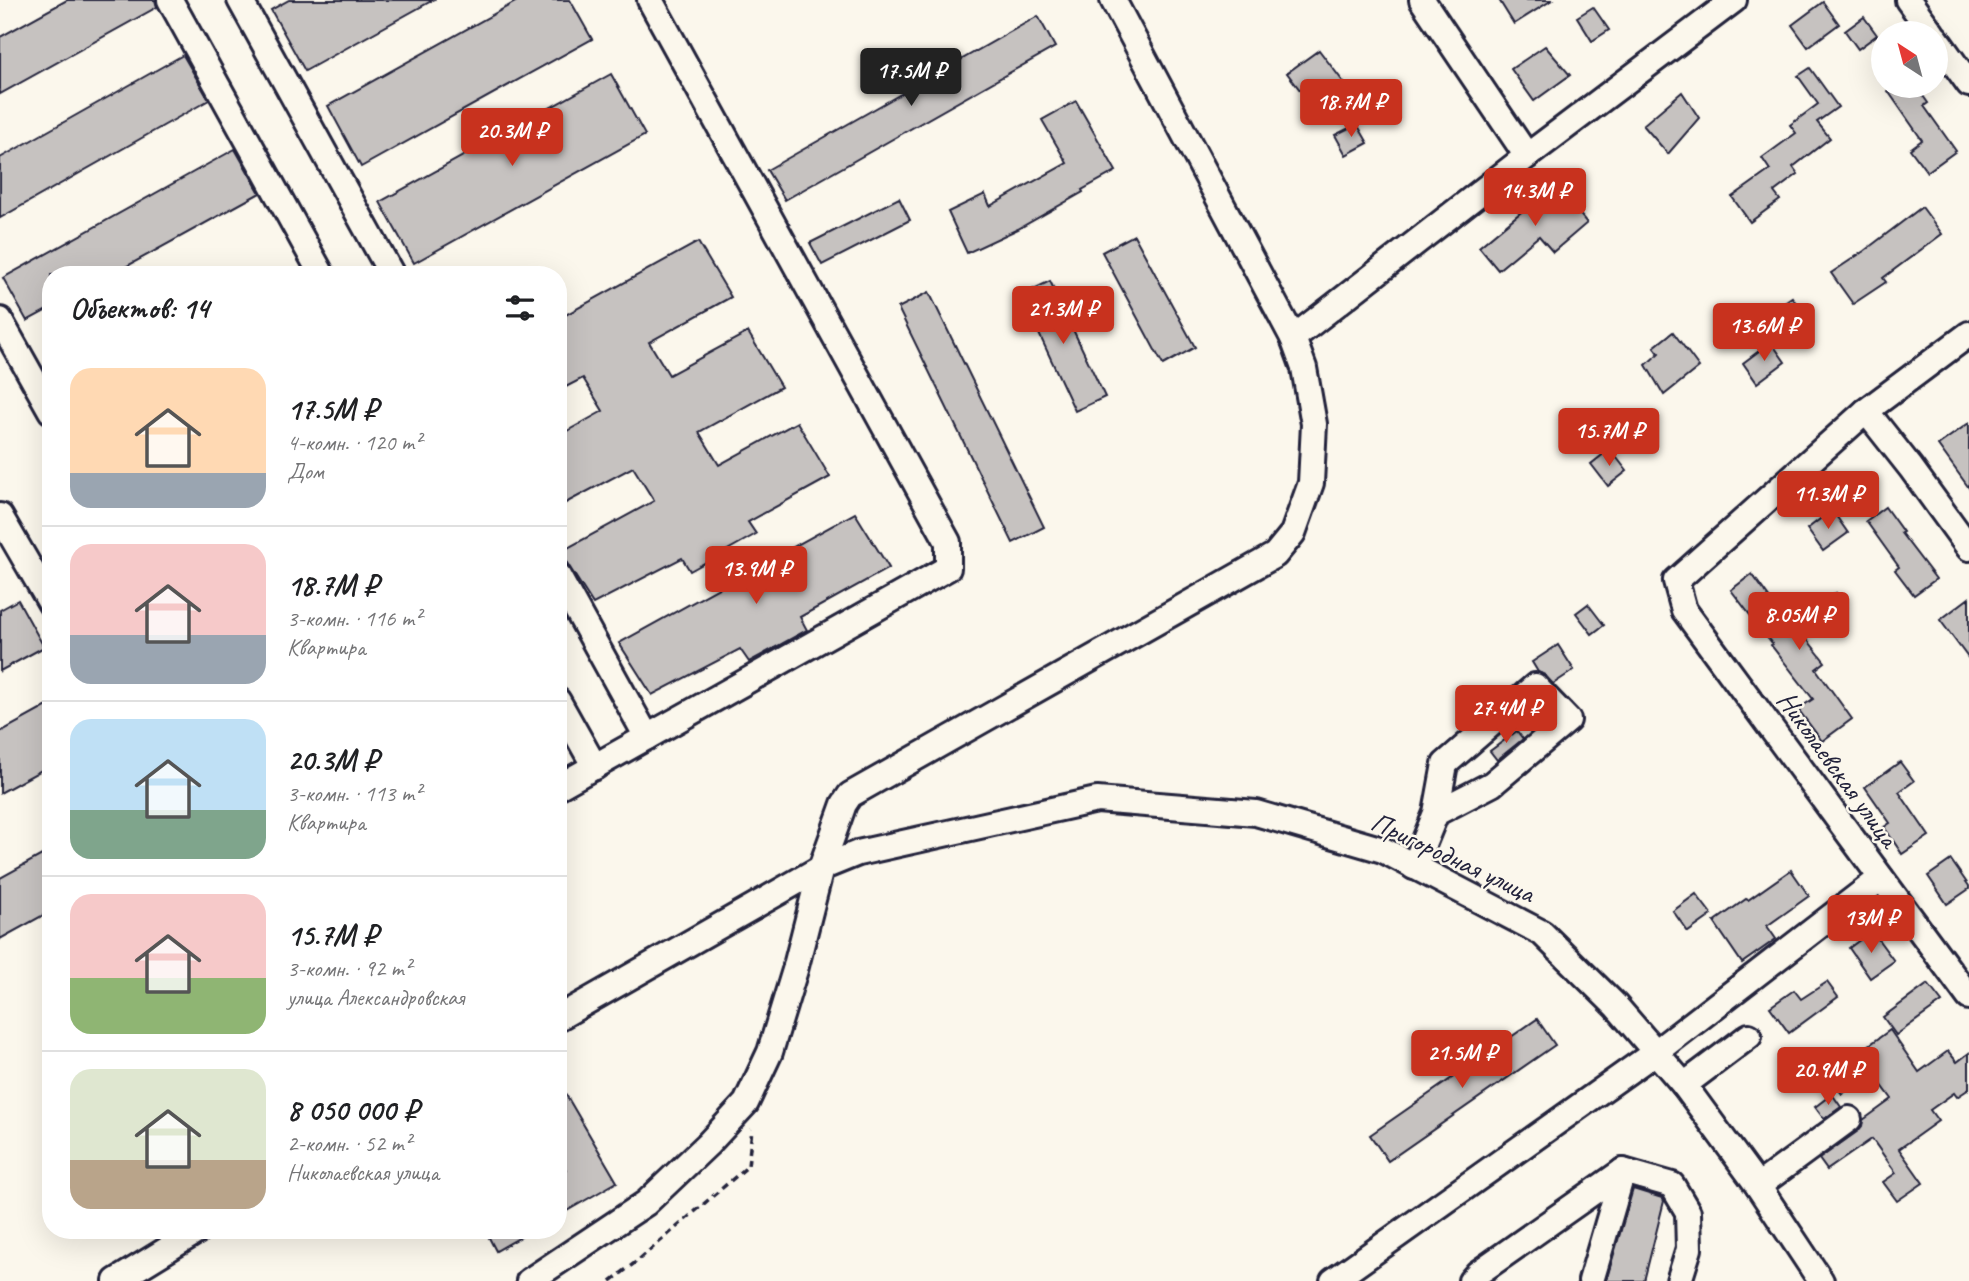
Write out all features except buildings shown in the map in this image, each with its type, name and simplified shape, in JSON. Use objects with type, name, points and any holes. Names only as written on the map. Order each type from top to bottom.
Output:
[{"type":"street","points":[[170,0],[317,266]]},
{"type":"street","points":[[240,0],[387,266]]},
{"type":"street","points":[[567,782],[948,568],[948,542],[650,0]]},
{"type":"street","points":[[528,1281],[646,1203],[708,1144],[746,1103],[770,1052],[795,970],[821,868],[850,794],[1275,555],[1293,533],[1311,483],[1314,424],[1304,368],[1293,338],[1113,0]]},
{"type":"street","points":[[1422,0],[1527,156]]},
{"type":"street","points":[[1293,338],[1527,156],[1734,0]]},
{"type":"street","points":[[1908,0],[1923,21]]},
{"type":"street","points":[[1948,55],[1969,84]]},
{"type":"street","points":[[0,320],[42,395]]},
{"type":"street","points":[[1969,334],[1866,411],[1969,548]]},
{"type":"street","name":"Николаевская улица","points":[[1866,411],[1676,581],[1684,610],[1969,997]]},
{"type":"street","points":[[0,516],[42,588]]},
{"type":"street","points":[[567,597],[647,737]]},
{"type":"street","points":[[1415,867],[1436,813],[1445,764],[1535,686],[1568,720],[1492,784],[1436,813]]},
{"type":"street","points":[[567,717],[595,767]]},
{"type":"street","name":"Пригородная улица","points":[[567,1013],[821,868],[858,853],[1097,800],[1256,813],[1382,850],[1542,933],[1657,1051],[1758,1186],[1821,1281]]},
{"type":"street","points":[[1333,1281],[1657,1051],[1881,878]]},
{"type":"street","points":[[1684,1085],[1749,1036]]},
{"type":"street","points":[[1758,1186],[1849,1119]]},
{"type":"street","points":[[1623,1171],[1672,1185],[1688,1212],[1689,1249],[1699,1281]]},
{"type":"street","points":[[1471,1281],[1478,1273],[1623,1171]]},
{"type":"street","points":[[1591,1281],[1623,1171]]},
{"type":"street","points":[[116,1281],[184,1239]]},
{"type":"street","points":[[1679,1281],[1689,1249]]},
{"type":"path","points":[[611,1281],[748,1166],[752,1128]]}]
